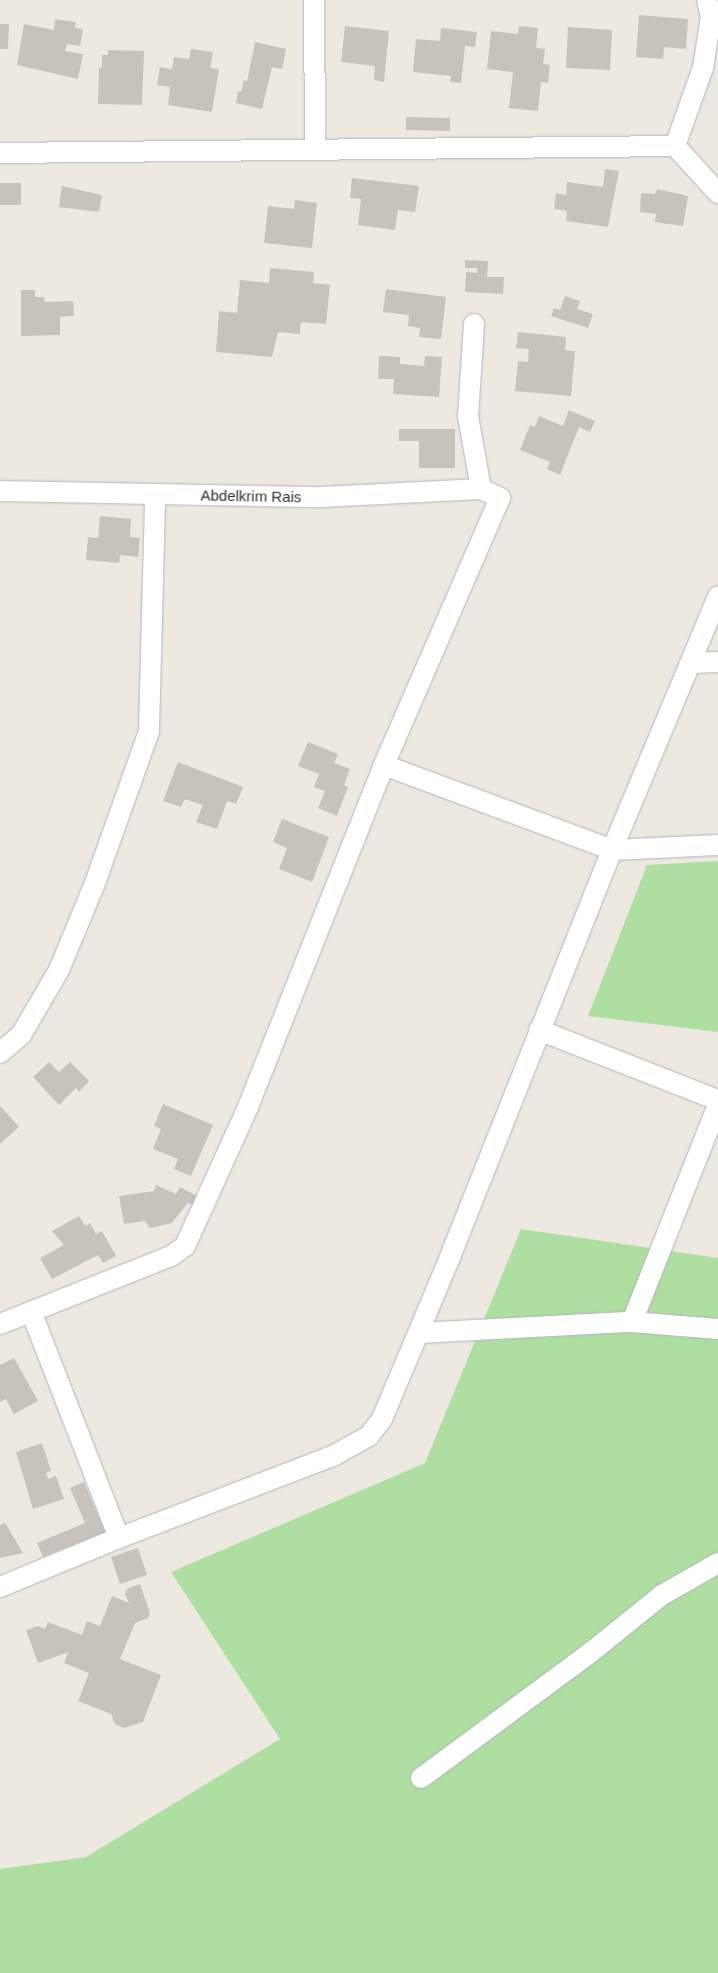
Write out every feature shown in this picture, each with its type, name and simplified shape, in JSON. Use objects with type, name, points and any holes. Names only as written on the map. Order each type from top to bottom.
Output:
[{"type":"street","points":[[314,0],[315,149]]},
{"type":"street","points":[[675,146],[702,68],[711,17],[707,0]]},
{"type":"street","points":[[0,153],[675,146],[718,193]]},
{"type":"street","points":[[474,324],[468,416],[481,489]]},
{"type":"street","name":"Abdelkrim Rais","points":[[0,492],[322,498],[481,489],[500,498],[384,765]]},
{"type":"street","points":[[0,1053],[21,1035],[59,970],[95,883],[150,731],[155,494]]},
{"type":"street","points":[[0,1587],[119,1538],[333,1456],[362,1441],[382,1419],[419,1332],[612,850],[692,663],[715,604]]},
{"type":"street","points":[[692,663],[718,662]]},
{"type":"street","points":[[0,1324],[171,1256],[185,1246],[249,1105],[384,765],[612,850],[718,845]]},
{"type":"street","points":[[539,1030],[718,1100]]},
{"type":"street","points":[[632,1322],[718,1105]]},
{"type":"street","points":[[31,1311],[119,1538]]},
{"type":"street","points":[[419,1332],[632,1322],[718,1329]]},
{"type":"street","points":[[421,1778],[590,1653],[662,1595],[718,1562]]},
{"type":"green space","points":[[718,861],[718,1032],[588,1016],[647,865]]},
{"type":"green space","points":[[521,1229],[718,1258],[718,1973],[0,1973],[0,1869],[86,1857],[280,1739],[171,1572],[425,1463]]},
{"type":"building","points":[[639,15],[688,19],[686,49],[664,47],[663,59],[636,57]]},
{"type":"building","points":[[55,19],[76,22],[75,28],[83,29],[80,46],[67,44],[65,51],[83,54],[78,79],[17,65],[24,24],[54,30]]},
{"type":"building","points":[[0,24],[9,24],[8,49],[0,49]]},
{"type":"building","points":[[345,26],[389,31],[384,82],[374,80],[375,66],[341,62]]},
{"type":"building","points":[[519,26],[538,28],[536,48],[545,49],[543,64],[550,65],[548,83],[541,82],[538,111],[509,108],[513,72],[487,69],[491,31],[518,34]]},
{"type":"building","points":[[568,27],[612,30],[610,70],[566,68]]},
{"type":"building","points":[[441,28],[477,32],[475,47],[465,46],[461,83],[450,82],[451,76],[413,72],[416,39],[440,41]]},
{"type":"building","points":[[255,42],[286,49],[282,69],[272,67],[262,109],[236,103],[238,91],[241,92],[244,80],[247,81]]},
{"type":"building","points":[[191,49],[213,52],[210,68],[219,69],[212,112],[168,105],[170,87],[157,85],[160,67],[172,69],[174,57],[189,59]]},
{"type":"building","points":[[108,50],[144,51],[142,105],[98,104],[99,68],[102,68],[102,55],[108,55]]},
{"type":"building","points":[[406,117],[450,118],[450,131],[406,130]]},
{"type":"building","points":[[605,169],[619,171],[608,227],[566,221],[567,211],[554,209],[556,193],[566,195],[567,182],[603,187]]},
{"type":"building","points":[[352,178],[419,186],[415,212],[398,210],[395,230],[358,225],[361,199],[350,198]]},
{"type":"building","points":[[0,183],[21,183],[21,205],[0,205]]},
{"type":"building","points":[[62,186],[102,195],[99,212],[59,207]]},
{"type":"building","points":[[657,189],[688,196],[683,226],[655,222],[656,214],[640,212],[641,193],[655,194]]},
{"type":"building","points":[[295,200],[317,203],[312,248],[264,243],[268,206],[294,209]]},
{"type":"building","points":[[465,260],[488,261],[487,277],[504,277],[503,294],[465,292],[466,272],[477,273],[477,268],[465,268]]},
{"type":"building","points":[[270,268],[314,272],[313,283],[330,285],[326,324],[301,322],[300,334],[278,332],[272,357],[216,352],[219,311],[237,313],[240,280],[269,283]]},
{"type":"building","points":[[386,289],[446,297],[441,339],[419,337],[420,328],[408,326],[409,315],[383,312]]},
{"type":"building","points":[[21,290],[35,290],[35,297],[44,297],[45,302],[73,301],[74,316],[60,317],[60,335],[21,336]]},
{"type":"building","points":[[565,296],[580,301],[577,309],[593,314],[588,328],[551,316],[554,308],[560,310]]},
{"type":"building","points":[[518,332],[566,337],[565,350],[575,351],[571,396],[515,391],[518,361],[528,362],[529,349],[516,348]]},
{"type":"building","points":[[379,356],[400,357],[400,364],[424,366],[425,356],[442,357],[439,397],[393,394],[394,379],[378,379]]},
{"type":"building","points":[[569,410],[595,421],[590,432],[579,427],[560,475],[547,469],[550,462],[520,450],[530,425],[535,427],[539,416],[563,426]]},
{"type":"building","points":[[399,429],[455,429],[455,468],[419,468],[419,441],[399,441]]},
{"type":"building","points":[[100,516],[131,519],[130,537],[140,538],[138,557],[120,555],[119,563],[86,560],[88,537],[98,538]]},
{"type":"building","points":[[308,742],[338,754],[334,763],[350,769],[344,785],[348,787],[337,816],[318,808],[325,791],[314,787],[319,774],[298,766]]},
{"type":"building","points":[[178,762],[243,787],[236,804],[227,801],[217,829],[196,822],[203,805],[185,799],[181,807],[163,801]]},
{"type":"building","points":[[282,819],[329,837],[312,882],[279,869],[287,848],[273,842]]},
{"type":"building","points":[[49,1062],[59,1072],[70,1062],[89,1081],[79,1092],[76,1088],[59,1105],[33,1077]]},
{"type":"building","points":[[163,1104],[213,1125],[191,1176],[174,1169],[178,1159],[153,1149],[161,1129],[154,1126]]},
{"type":"building","points":[[0,1106],[19,1127],[0,1144]]},
{"type":"building","points":[[156,1185],[176,1194],[180,1187],[201,1198],[196,1207],[188,1203],[172,1223],[150,1228],[145,1221],[124,1224],[119,1196],[154,1191]]},
{"type":"building","points":[[79,1216],[85,1226],[90,1223],[96,1234],[102,1231],[116,1256],[103,1263],[98,1255],[52,1279],[40,1258],[64,1245],[52,1231]]},
{"type":"building","points":[[14,1358],[38,1401],[14,1414],[6,1399],[0,1402],[0,1365]]},
{"type":"building","points":[[42,1443],[51,1471],[46,1473],[48,1479],[56,1476],[64,1499],[33,1509],[16,1452]]},
{"type":"building","points":[[84,1482],[105,1532],[43,1557],[37,1543],[85,1523],[70,1488]]},
{"type":"building","points":[[5,1523],[23,1553],[0,1558],[0,1525]]},
{"type":"building","points":[[138,1548],[147,1575],[120,1584],[111,1557]]},
{"type":"building","points":[[140,1584],[150,1613],[148,1618],[135,1623],[120,1659],[161,1675],[143,1722],[124,1728],[115,1724],[111,1714],[78,1701],[89,1673],[64,1663],[68,1652],[38,1663],[26,1630],[38,1626],[45,1629],[48,1622],[82,1635],[87,1621],[100,1626],[112,1596],[129,1603],[125,1594],[128,1588]]}]
